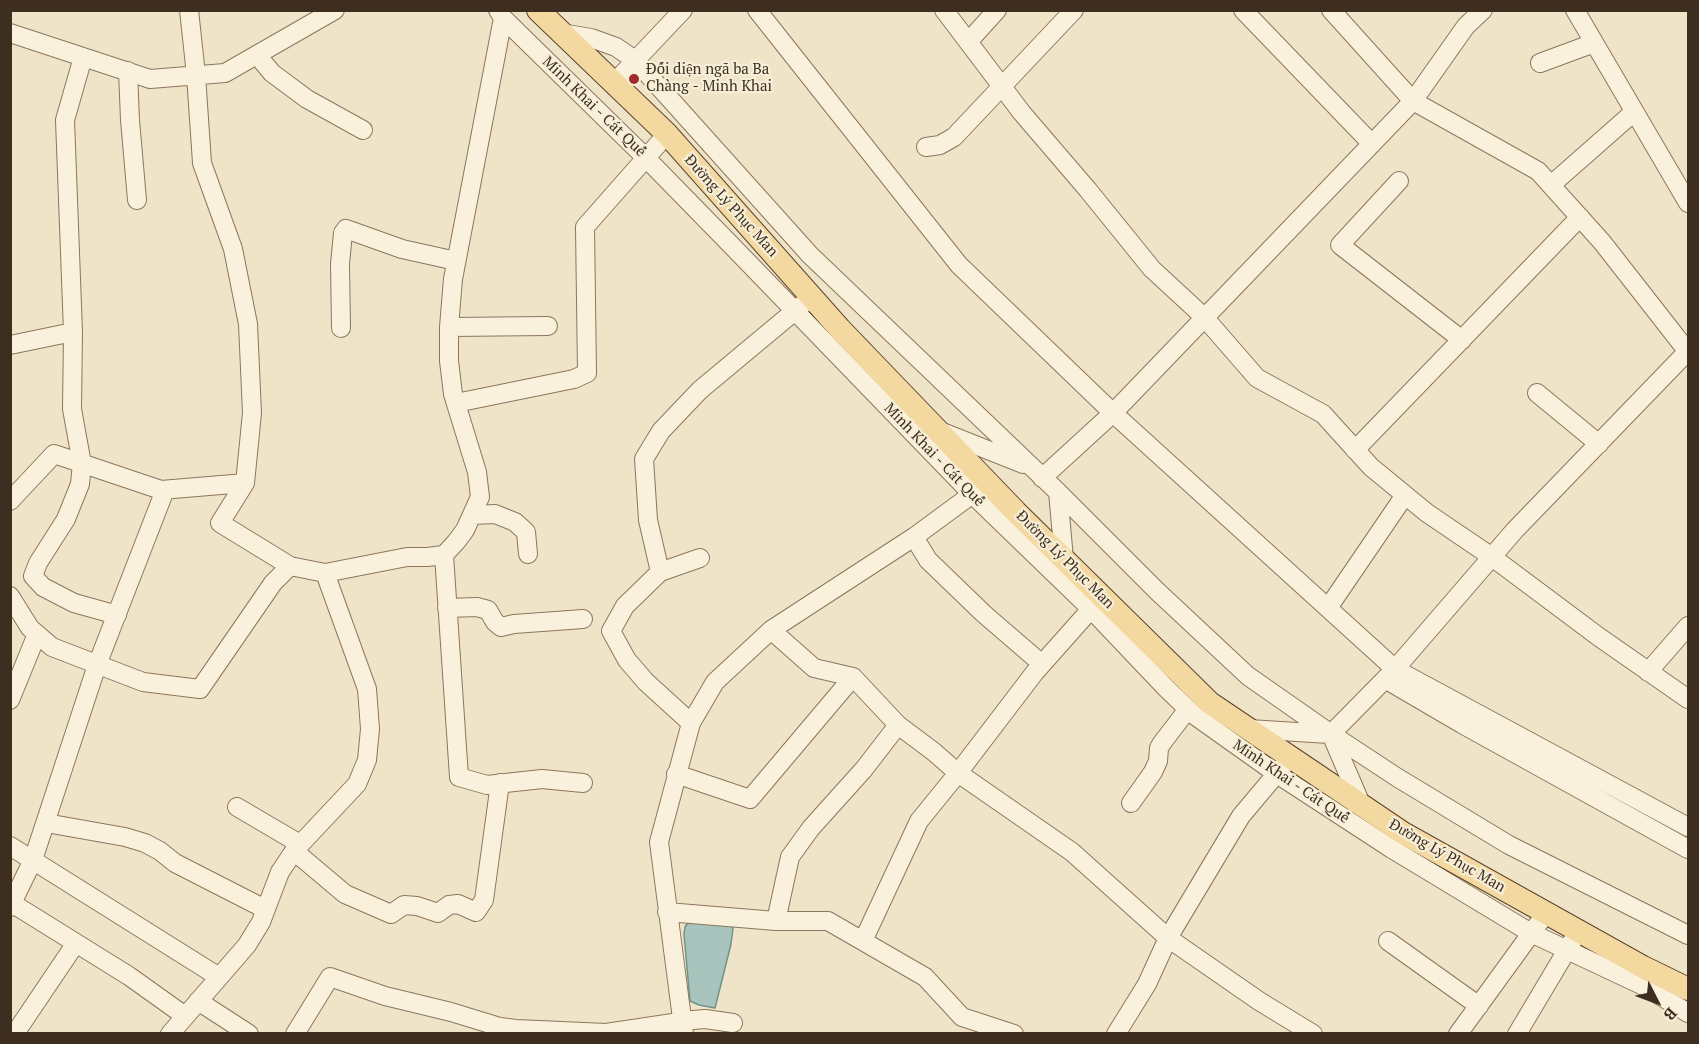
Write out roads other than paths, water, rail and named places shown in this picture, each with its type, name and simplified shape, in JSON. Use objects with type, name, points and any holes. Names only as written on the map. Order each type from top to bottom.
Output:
[{"type":"main road","name":"Đường Lý Phục Man","points":[[538,10],[667,134],[840,329],[938,430],[980,488],[1064,559],[1097,603],[1210,703],[1249,729],[1284,765],[1361,804],[1403,833],[1643,967],[1682,986]]},
{"type":"street","points":[[189,10],[202,163],[233,249],[248,324],[252,413],[245,483],[220,523],[290,566],[325,573],[407,557],[444,555],[461,536],[480,497],[477,472],[456,404],[449,361],[449,327],[453,279],[501,14]]},
{"type":"street","points":[[10,33],[150,79],[225,73],[334,10]]},
{"type":"street","points":[[614,83],[683,10]]},
{"type":"street","points":[[757,10],[960,265],[1113,413],[1328,608],[1390,674],[1462,724],[1689,849]]},
{"type":"street","points":[[944,10],[1022,113],[1152,269],[1204,317],[1257,378],[1323,414],[1371,468],[1427,513],[1689,699]]},
{"type":"street","points":[[968,42],[997,10]]},
{"type":"street","points":[[926,147],[940,145],[954,136],[1074,10]]},
{"type":"street","points":[[1243,10],[1372,144]]},
{"type":"street","points":[[1249,729],[1331,734],[1390,674],[1515,530],[1688,351],[1602,242],[1538,171],[1413,101],[1331,10]]},
{"type":"street","points":[[1036,472],[1113,413],[1413,101],[1466,26],[1483,10]]},
{"type":"street","points":[[1575,10],[1689,203]]},
{"type":"street","name":"Minh Khai - Cát Quế","points":[[501,14],[646,158],[794,311],[1097,603],[1166,688],[1188,709],[1284,765],[1392,849],[1532,933],[1648,988],[1689,1013]]},
{"type":"street","points":[[561,33],[591,38],[608,44],[635,60],[810,255],[1058,492],[1158,592],[1248,676],[1398,778],[1509,845],[1689,935]]},
{"type":"street","points":[[1540,63],[1594,43]]},
{"type":"street","points":[[257,55],[272,73],[307,99],[363,130]]},
{"type":"street","points":[[83,57],[65,120],[73,332],[72,409],[82,464],[80,484],[66,519],[38,563],[33,576],[43,588],[74,603],[117,615]]},
{"type":"street","points":[[128,71],[137,200]]},
{"type":"street","points":[[1551,185],[1634,112]]},
{"type":"street","points":[[456,404],[574,379],[587,373],[585,227],[667,134]]},
{"type":"street","points":[[1399,181],[1340,245],[1462,340]]},
{"type":"street","points":[[1355,450],[1580,217]]},
{"type":"street","points":[[341,328],[340,264],[343,233],[346,229],[402,249],[456,261]]},
{"type":"street","points":[[660,572],[648,520],[644,459],[661,431],[700,390],[812,297]]},
{"type":"street","points":[[449,327],[548,326]]},
{"type":"street","points":[[10,345],[73,332]]},
{"type":"street","points":[[1537,393],[1599,444]]},
{"type":"street","points":[[938,430],[1036,472]]},
{"type":"street","points":[[10,501],[54,454],[161,490],[245,483]]},
{"type":"street","points":[[684,1027],[659,842],[690,723],[715,682],[771,630],[914,537],[980,488]]},
{"type":"street","points":[[165,490],[97,665],[33,860],[11,904],[129,976],[185,1016]]},
{"type":"street","points":[[1058,492],[1064,559]]},
{"type":"street","points":[[1328,608],[1405,495]]},
{"type":"street","points":[[472,514],[495,514],[515,522],[526,532],[528,554]]},
{"type":"street","points":[[914,537],[928,560],[984,614],[1042,664]]},
{"type":"street","points":[[444,555],[459,777],[487,784],[542,780],[582,783]]},
{"type":"street","points":[[690,723],[646,682],[627,660],[611,631],[626,606],[660,572],[700,558]]},
{"type":"street","points":[[10,596],[30,628],[52,647],[143,682],[200,689],[273,583],[290,566]]},
{"type":"street","points":[[170,1034],[247,945],[261,922],[280,872],[297,848],[357,784],[367,760],[370,729],[367,689],[325,573]]},
{"type":"street","points":[[862,941],[919,820],[1042,664],[1097,603]]},
{"type":"street","points":[[447,608],[477,607],[488,610],[501,627],[583,619]]},
{"type":"street","points":[[1648,672],[1689,626]]},
{"type":"street","points":[[771,630],[814,668],[852,677],[898,725],[958,773],[1072,852],[1168,938],[1259,1001],[1313,1034]]},
{"type":"street","points":[[10,700],[37,634]]},
{"type":"street","points":[[1390,674],[1689,827]]},
{"type":"street","points":[[676,774],[750,799],[852,677]]},
{"type":"street","points":[[1131,803],[1153,772],[1162,743],[1188,709]]},
{"type":"street","points":[[776,921],[790,857],[811,828],[864,769],[898,725]]},
{"type":"street","points":[[1331,734],[1361,804]]},
{"type":"street","points":[[1116,1034],[1147,984],[1168,938],[1241,816],[1284,765]]},
{"type":"street","points":[[237,807],[297,848],[345,894],[392,914],[404,905],[417,906],[438,913],[449,905],[458,904],[476,912],[484,900],[500,783]]},
{"type":"street","points":[[46,823],[125,837],[145,843],[175,863],[265,909]]},
{"type":"street","points":[[10,846],[219,977]]},
{"type":"street","points":[[667,912],[776,921],[828,921],[925,977],[962,1017],[1014,1034]]},
{"type":"street","points":[[1458,1034],[1546,913]]},
{"type":"street","points":[[1517,1034],[1579,931]]},
{"type":"street","points":[[1388,941],[1479,1006]]},
{"type":"street","points":[[18,1034],[18,1029],[76,943]]},
{"type":"street","points":[[295,1034],[330,977],[385,996],[451,1012],[500,1030],[606,1033],[684,1027],[705,1019],[733,1023]]},
{"type":"street","points":[[1682,986],[1689,1002]]},
{"type":"street","points":[[198,1000],[249,1034]]},
{"type":"water","points":[[693,922],[728,924],[733,928],[715,1008],[690,1001],[684,934],[687,924]]},
{"type":"place","name":"Đối diện ngã ba Ba Chàng - Minh Khai","points":[[634,79]]}]
